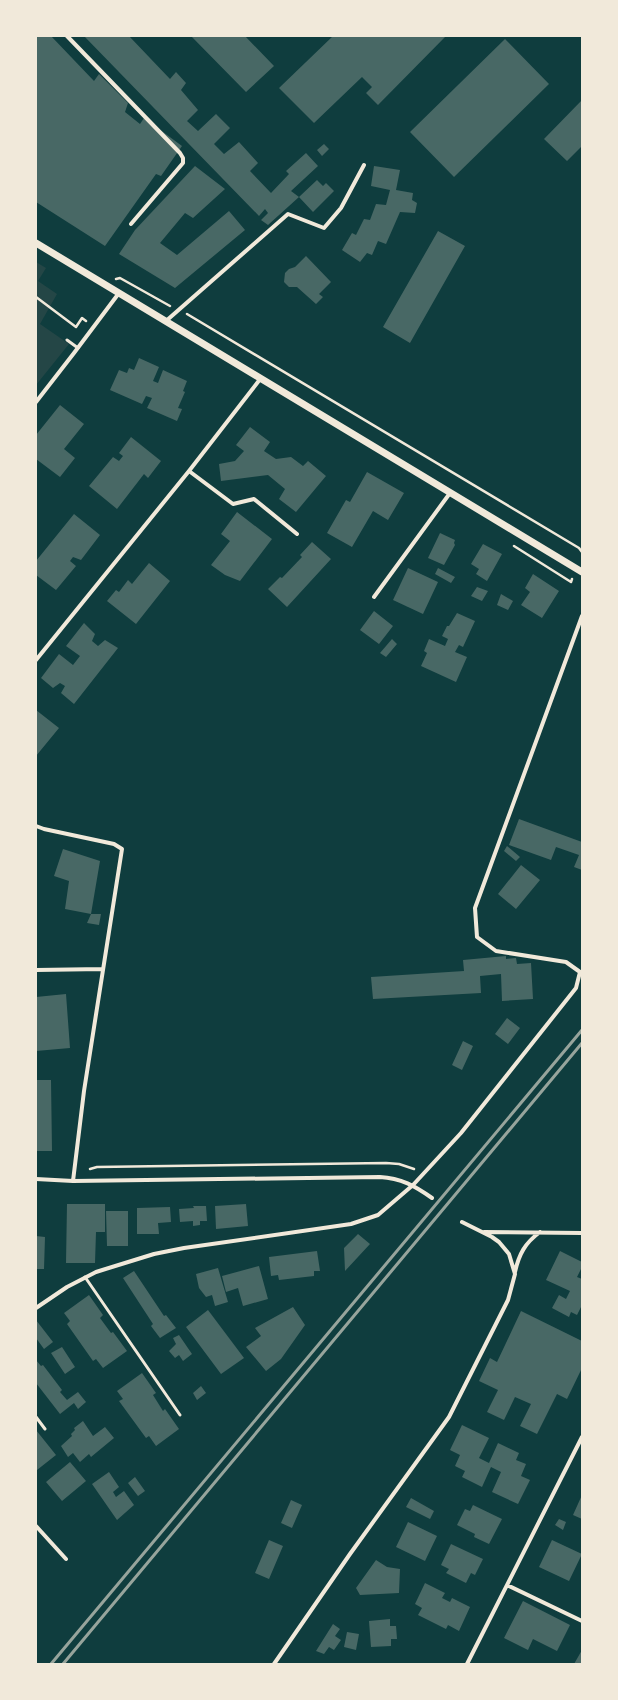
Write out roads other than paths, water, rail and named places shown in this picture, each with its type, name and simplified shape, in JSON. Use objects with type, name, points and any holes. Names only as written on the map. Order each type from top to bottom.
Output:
[{"type":"street","points":[[68,36],[180,153],[183,158],[183,163],[131,224]]},
{"type":"street","points":[[166,321],[288,214],[324,228],[341,208],[364,165]]},
{"type":"street","points":[[36,243],[582,572]]},
{"type":"street","points":[[36,402],[119,293]]},
{"type":"street","points":[[36,660],[189,471],[261,378]]},
{"type":"street","points":[[189,471],[233,504],[254,499],[297,534]]},
{"type":"street","points":[[374,597],[450,492]]},
{"type":"street","points":[[36,1308],[96,1272],[154,1254],[177,1249],[351,1224],[378,1215],[413,1185],[461,1133],[576,988],[580,972],[566,962],[496,951],[477,937],[475,908],[582,616]]},
{"type":"street","points":[[36,826],[114,844],[122,849],[84,1091],[73,1181]]},
{"type":"street","points":[[36,970],[103,969]]},
{"type":"street","points":[[36,1178],[73,1181],[380,1177],[400,1179],[413,1185],[432,1198]]},
{"type":"street","points":[[462,1222],[492,1237],[505,1248],[511,1258],[515,1274]]},
{"type":"street","points":[[482,1232],[582,1233]]},
{"type":"street","points":[[274,1664],[355,1547],[449,1417],[504,1310],[520,1252],[541,1232]]},
{"type":"street","points":[[467,1664],[582,1437]]},
{"type":"street","points":[[36,1526],[66,1559]]},
{"type":"street","points":[[507,1585],[582,1621]]},
{"type":"lane","points":[[67,340],[78,348]]},
{"type":"lane","points":[[86,1277],[180,1415]]},
{"type":"lane","points":[[36,1417],[45,1429]]},
{"type":"railway","points":[[51,1664],[582,1030]]},
{"type":"railway","points":[[63,1664],[582,1043]]}]
